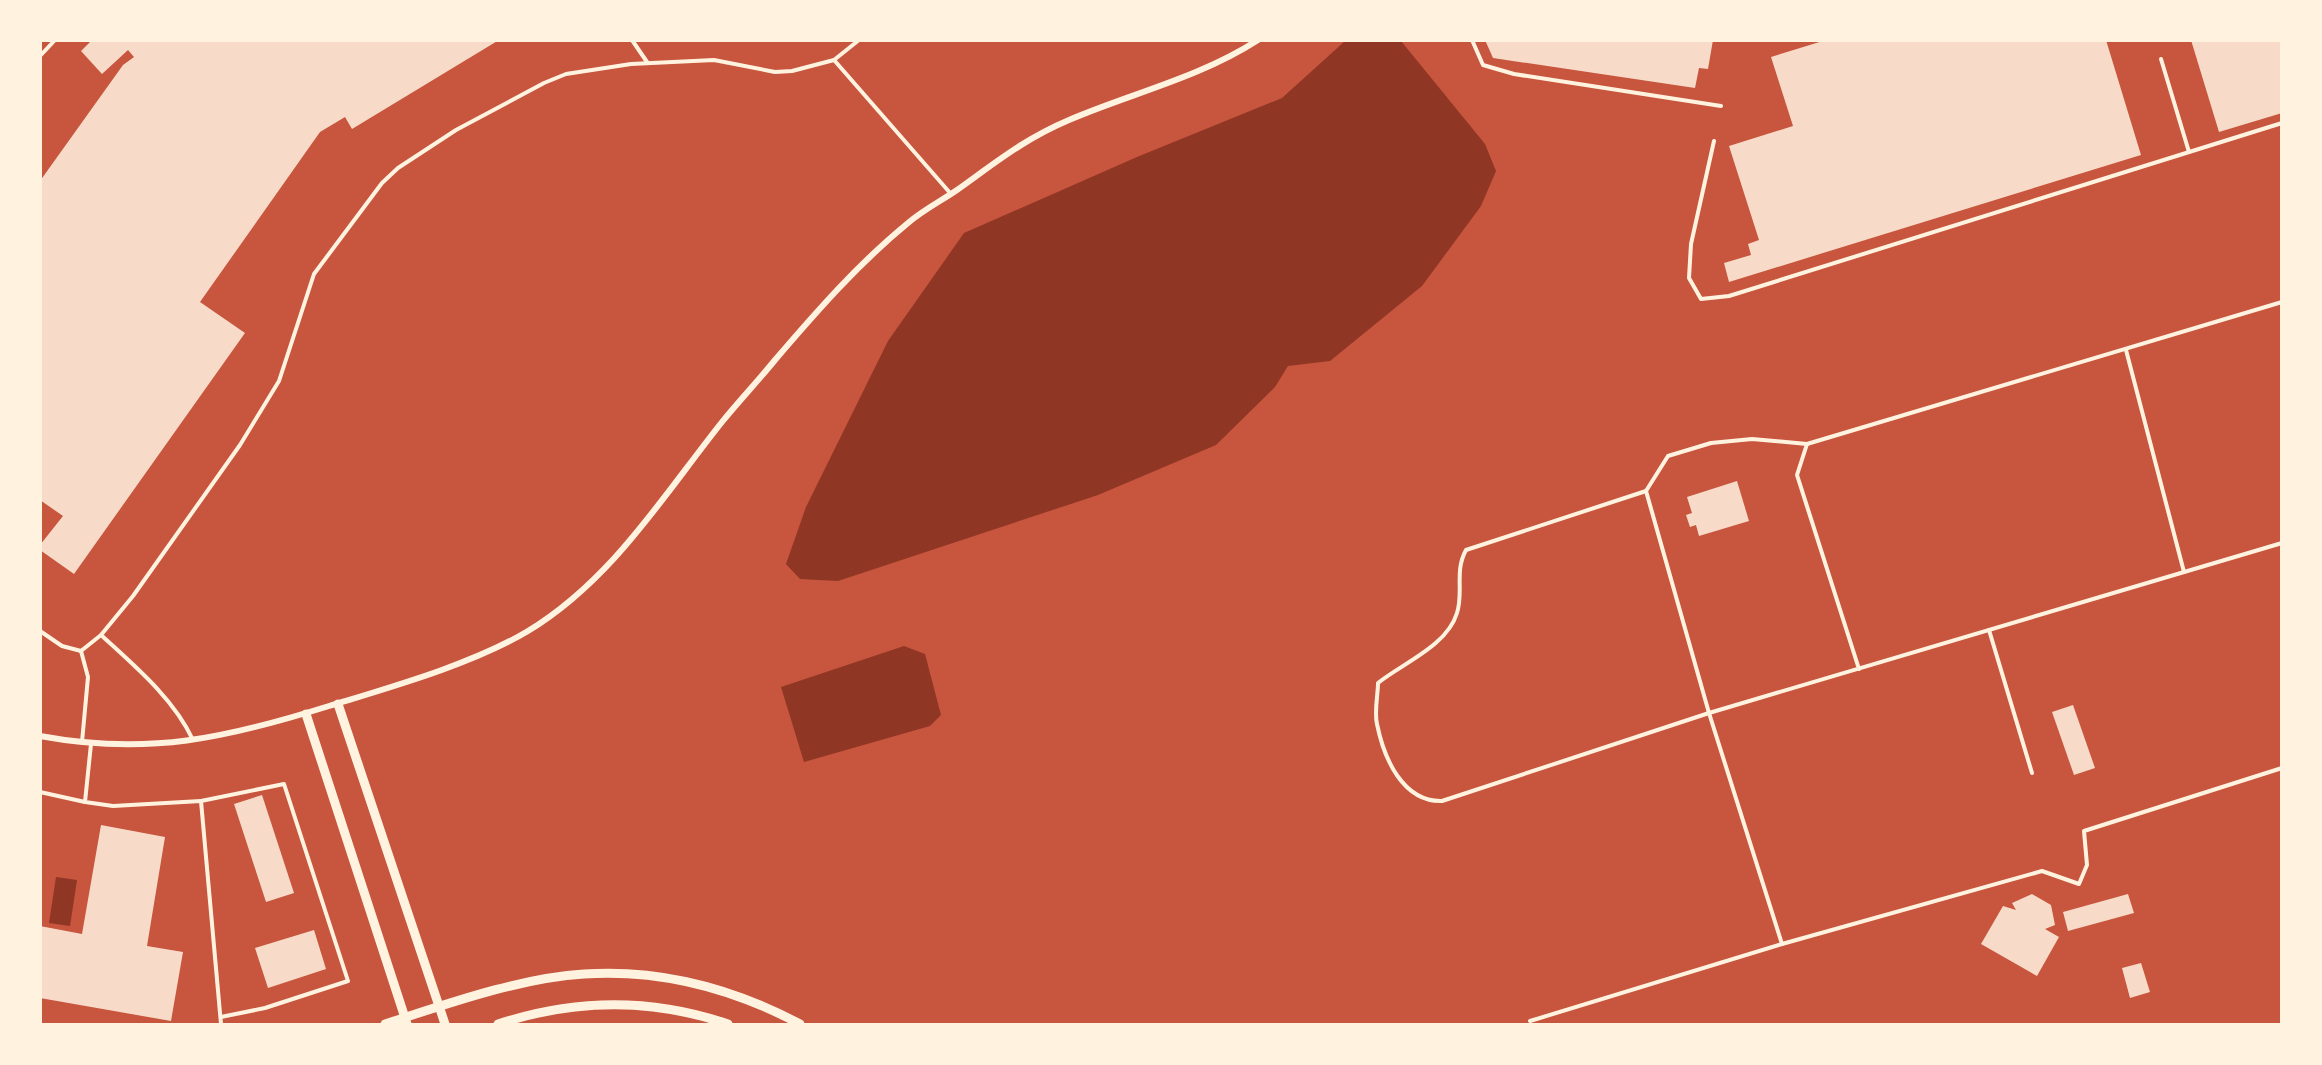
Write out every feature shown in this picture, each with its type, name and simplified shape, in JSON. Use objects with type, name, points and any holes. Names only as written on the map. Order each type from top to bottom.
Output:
[{"type":"street","points":[[40,736],[81,744],[148,746],[249,731],[338,704],[495,648],[530,630],[572,599],[627,546],[724,420],[845,279],[910,220],[951,194],[1003,155],[1047,130],[1203,70],[1258,40]]},
{"type":"street","points":[[338,704],[445,1024]]},
{"type":"street","points":[[306,714],[406,1021]]},
{"type":"street","points":[[385,1024],[406,1021],[439,1008],[544,979],[606,974],[674,979],[700,984],[764,1006],[800,1024]]},
{"type":"street","points":[[498,1024],[547,1011],[606,1004],[657,1007],[728,1024]]},
{"type":"lane","points":[[40,56],[55,40]]},
{"type":"lane","points":[[632,40],[647,62]]},
{"type":"lane","points":[[81,651],[102,635],[187,520],[265,405],[279,381],[314,274],[382,183],[398,168],[456,130],[544,83],[566,74],[647,62],[714,60],[775,72],[820,65],[834,60],[859,40]]},
{"type":"lane","points":[[1472,40],[1483,65],[1514,74],[1721,106]]},
{"type":"lane","points":[[2161,59],[2189,152]]},
{"type":"lane","points":[[834,60],[951,194]]},
{"type":"lane","points":[[1714,141],[1691,244],[1689,279],[1701,298],[1729,296],[2282,123]]},
{"type":"lane","points":[[2282,302],[1807,444],[1752,439],[1711,443],[1668,456],[1646,490],[1466,550],[1459,564],[1460,585],[1457,614],[1445,634],[1378,682],[1376,723],[1394,772],[1409,791],[1426,802],[1442,801],[1709,713],[2282,543]]},
{"type":"lane","points":[[2126,350],[2184,572]]},
{"type":"lane","points":[[1807,444],[1797,475],[1859,669]]},
{"type":"lane","points":[[1646,490],[1709,713],[1782,944]]},
{"type":"lane","points":[[1989,630],[2032,773]]},
{"type":"lane","points":[[40,631],[62,646],[81,651]]},
{"type":"lane","points":[[102,635],[134,665],[184,721],[193,740]]},
{"type":"lane","points":[[81,651],[88,677],[81,744]]},
{"type":"lane","points":[[86,802],[91,744]]},
{"type":"lane","points":[[1530,1021],[1782,944],[2042,871],[2079,884],[2087,864],[2084,831],[2282,768]]},
{"type":"lane","points":[[40,792],[113,806],[201,801],[284,784],[348,981],[266,1008],[221,1017]]},
{"type":"lane","points":[[201,801],[221,1024]]},
{"type":"shaded area","points":[[1345,41],[1401,41],[1485,144],[1496,171],[1481,206],[1422,286],[1330,361],[1288,366],[1275,387],[1216,445],[1098,495],[838,581],[800,579],[786,564],[806,507],[888,341],[964,233],[1137,157],[1282,98]]},
{"type":"shaded area","points":[[904,646],[925,654],[941,715],[930,726],[804,762],[781,687]]},
{"type":"shaded area","points":[[56,877],[77,880],[70,926],[49,923]]},
{"type":"building","points":[[92,40],[499,40],[352,129],[345,117],[320,132],[200,302],[245,333],[74,574],[40,550],[40,545],[63,516],[40,500],[40,181],[123,65],[134,57],[128,50],[102,74],[81,51]]},
{"type":"building","points":[[1485,40],[1713,40],[1708,69],[1699,68],[1695,88],[1493,58]]},
{"type":"building","points":[[1826,40],[2106,40],[2141,155],[1729,282],[1724,263],[1751,255],[1748,244],[1759,240],[1729,146],[1793,126],[1771,57]]},
{"type":"building","points":[[2191,40],[2282,40],[2282,113],[2219,132]]},
{"type":"building","points":[[1737,481],[1749,521],[1699,536],[1696,525],[1690,527],[1686,515],[1692,513],[1687,497]]},
{"type":"building","points":[[2073,705],[2095,768],[2074,775],[2052,712]]},
{"type":"building","points":[[262,795],[294,893],[266,902],[234,804]]},
{"type":"building","points":[[101,825],[165,837],[147,946],[183,952],[171,1021],[40,998],[40,926],[82,934]]},
{"type":"building","points":[[2032,894],[2051,905],[2055,925],[2045,929],[2059,937],[2037,976],[1981,944],[2003,906],[2016,910],[2012,903]]},
{"type":"building","points":[[2128,894],[2134,913],[2068,931],[2063,912]]},
{"type":"building","points":[[314,930],[326,969],[268,988],[255,948]]},
{"type":"building","points":[[2141,963],[2150,992],[2130,998],[2122,968]]}]
